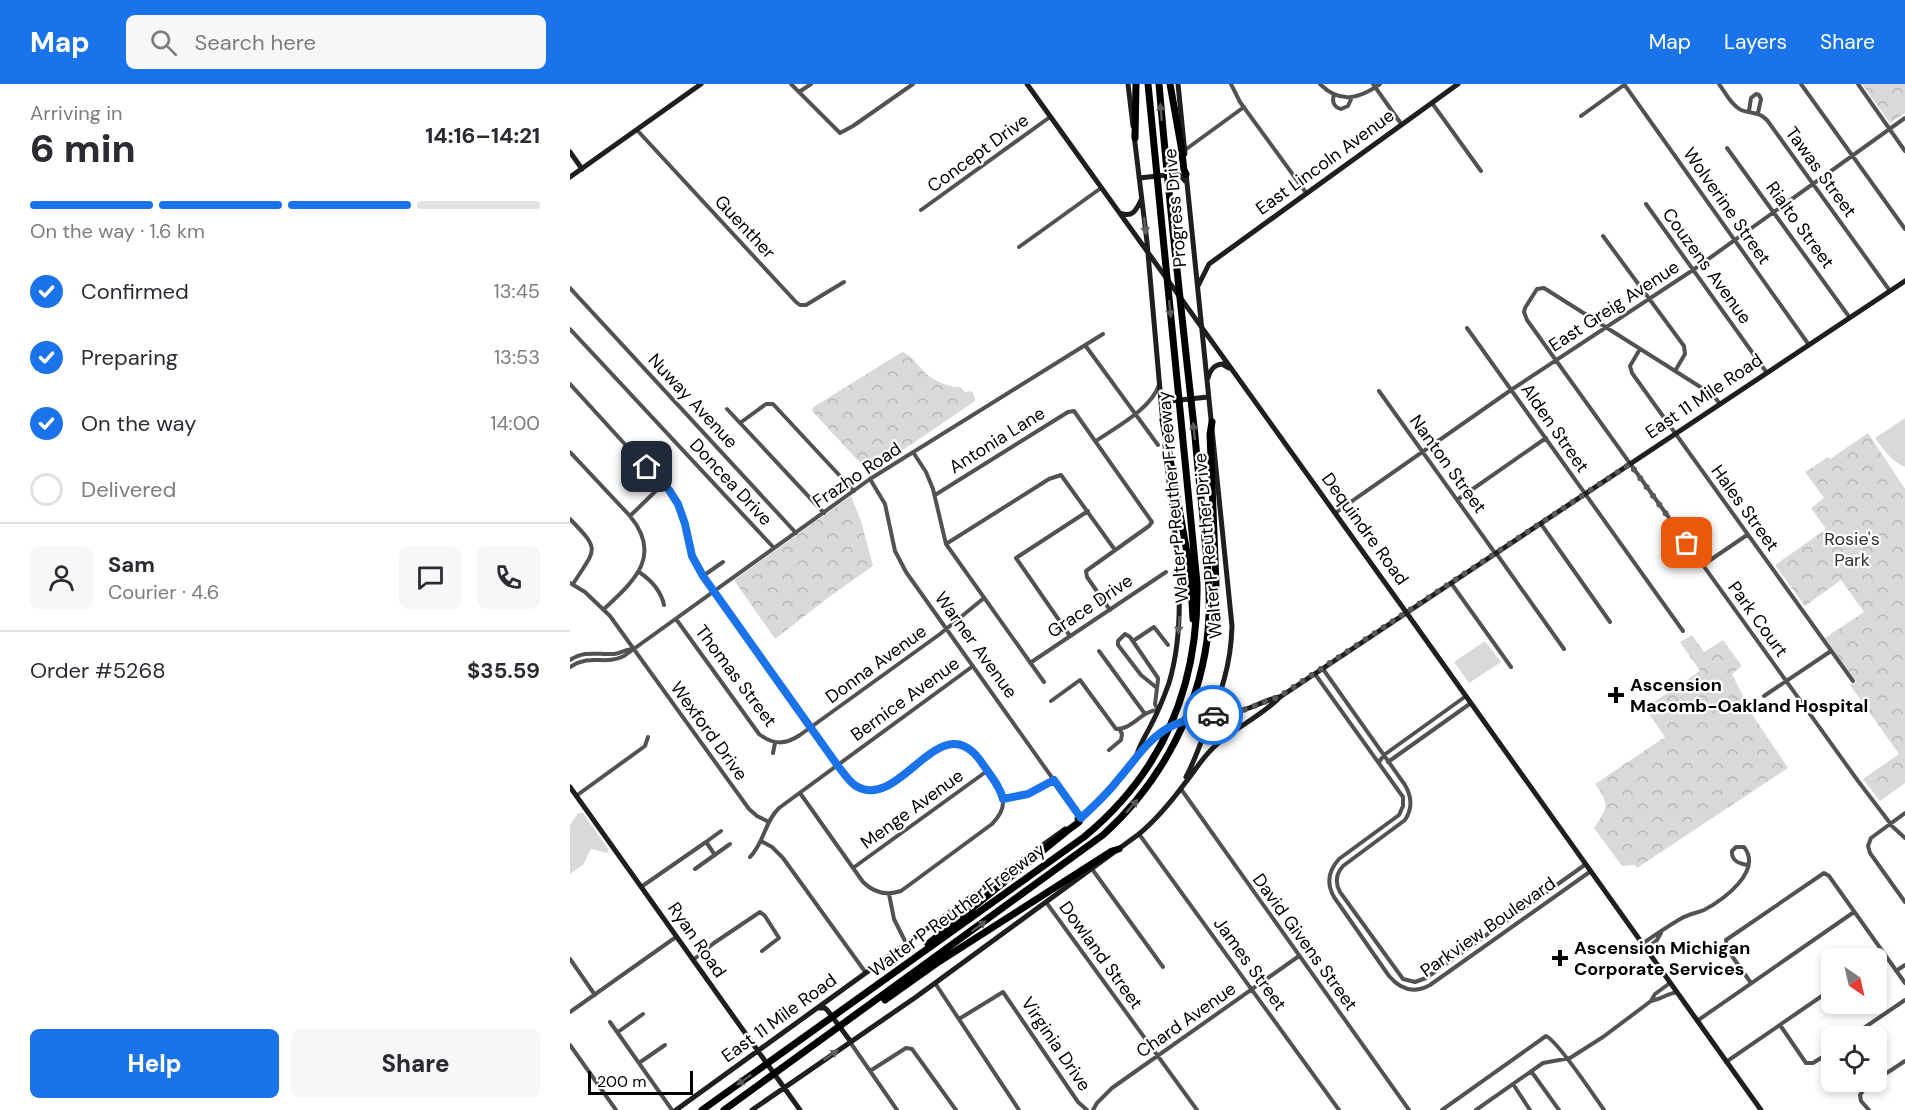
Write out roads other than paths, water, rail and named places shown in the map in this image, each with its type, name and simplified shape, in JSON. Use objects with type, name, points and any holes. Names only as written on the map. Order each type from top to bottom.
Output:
[{"type":"highway","points":[[1135,138],[1136,84]]},
{"type":"highway","name":"Walter P Reuther Freeway","points":[[702,1110],[1078,841],[1119,804],[1150,765],[1170,729],[1182,698],[1193,656],[1197,628],[1197,583],[1148,84]]},
{"type":"highway","name":"Walter P Reuther Freeway","points":[[724,1110],[1091,845],[1131,808],[1155,777],[1179,734],[1196,692],[1203,662],[1208,636],[1210,598],[1159,84]]},
{"type":"highway","points":[[1170,84],[1186,174]]},
{"type":"highway","points":[[1163,420],[1190,569],[1193,656]]},
{"type":"highway","points":[[1208,636],[1213,620],[1216,585],[1210,434],[1212,422]]},
{"type":"highway","points":[[878,985],[1079,822],[1081,818]]},
{"type":"highway","points":[[846,1022],[869,1011],[940,962],[1112,851],[1119,849]]},
{"type":"main road","points":[[570,177],[701,84]]},
{"type":"main road","name":"Dequindre Road","points":[[1026,84],[1761,1110]]},
{"type":"main road","name":"Walter P Reuther Drive","points":[[1128,84],[1142,198],[1180,609],[1173,667],[1158,710],[1136,756]]},
{"type":"main road","name":"Progress Drive","points":[[1178,84],[1202,329]]},
{"type":"main road","name":"East Lincoln Avenue","points":[[1198,287],[1209,264],[1458,84]]},
{"type":"main road","points":[[570,152],[582,169]]},
{"type":"main road","points":[[1139,178],[1176,174],[1183,177],[1187,186]]},
{"type":"main road","points":[[1118,212],[1131,215],[1142,198]]},
{"type":"main road","points":[[1195,258],[1201,263],[1209,264]]},
{"type":"main road","name":"East 11 Mile Road","points":[[674,1110],[1081,818],[1109,790],[1136,756],[1159,734],[1177,723],[1253,707],[1280,696],[1905,281]]},
{"type":"main road","name":"Walter P Reuther Drive","points":[[1180,789],[1220,696],[1230,661],[1232,626],[1202,329]]},
{"type":"main road","points":[[1207,380],[1211,370],[1217,365],[1224,365],[1232,371]]},
{"type":"main road","points":[[1161,402],[1208,397]]},
{"type":"main road","points":[[1220,696],[1221,706],[1230,713]]},
{"type":"main road","name":"East 11 Mile Road","points":[[752,1110],[935,983],[1139,834],[1158,818],[1215,746],[1273,704],[1280,696]]},
{"type":"main road","points":[[1199,717],[1207,728]]},
{"type":"main road","name":"Ryan Road","points":[[570,787],[800,1110]]},
{"type":"main road","points":[[818,1008],[825,1008],[828,1011],[850,1042]]},
{"type":"street","points":[[791,84],[840,133],[913,84]]},
{"type":"street","points":[[799,93],[811,84]]},
{"type":"street","points":[[1232,84],[1244,107],[1307,194]]},
{"type":"street","points":[[1320,84],[1334,94],[1352,97],[1363,94],[1380,84]]},
{"type":"street","points":[[1719,84],[1734,105],[1741,110],[1758,113]]},
{"type":"street","points":[[1801,84],[1905,229]]},
{"type":"street","points":[[1858,84],[1905,151]]},
{"type":"street","points":[[1581,116],[1624,85]]},
{"type":"street","name":"Wolverine Street","points":[[1624,85],[1809,345]]},
{"type":"street","points":[[1374,86],[1402,125]]},
{"type":"street","points":[[1334,94],[1334,104],[1341,109],[1348,106],[1352,97]]},
{"type":"street","name":"Tawas Street","points":[[1749,111],[1750,98],[1756,94],[1759,95],[1761,99],[1758,113],[1767,120],[1890,291]]},
{"type":"street","points":[[1432,103],[1481,171]]},
{"type":"street","points":[[1185,150],[1244,107]]},
{"type":"street","name":"Concept Drive","points":[[921,210],[1050,117]]},
{"type":"street","name":"East Greig Avenue","points":[[1335,513],[1511,390],[1693,270],[1905,118]]},
{"type":"street","name":"Guenther","points":[[637,130],[796,303],[806,305],[844,282]]},
{"type":"street","name":"Rialto Street","points":[[1727,148],[1850,318]]},
{"type":"street","points":[[1019,247],[1101,188]]},
{"type":"street","name":"Couzens Avenue","points":[[1646,204],[1767,373]]},
{"type":"street","points":[[1603,236],[1685,349],[1675,371]]},
{"type":"street","name":"Nuway Avenue","points":[[570,288],[796,532]]},
{"type":"street","name":"Park Court","points":[[1606,327],[1547,290],[1540,288],[1535,292],[1524,312],[1527,320],[1786,681],[1890,824],[1905,838]]},
{"type":"street","points":[[1606,327],[1713,395],[1720,404]]},
{"type":"street","name":"Doncea Drive","points":[[570,328],[774,549]]},
{"type":"street","name":"Alden Street","points":[[1467,328],[1683,631]]},
{"type":"street","name":"Frazho Road","points":[[570,667],[588,659],[617,659],[634,649],[870,479],[1103,334]]},
{"type":"street","points":[[1085,345],[1158,445]]},
{"type":"street","name":"Hales Street","points":[[1641,349],[1630,366],[1631,371],[1853,681]]},
{"type":"street","points":[[1110,610],[1087,578],[1086,571],[1152,523],[1151,518],[1096,441],[1148,404],[1159,382]]},
{"type":"street","points":[[570,384],[663,484],[678,504],[692,556],[703,576],[852,783],[867,790],[879,789],[941,747],[959,743],[975,753],[1000,789],[1003,799],[999,814],[992,824],[901,891],[889,894],[869,888],[800,793]]},
{"type":"street","name":"Nanton Street","points":[[1379,391],[1564,649]]},
{"type":"street","points":[[1148,404],[1161,402]]},
{"type":"street","points":[[740,423],[766,404],[773,404],[854,491]]},
{"type":"street","points":[[727,409],[824,513]]},
{"type":"street","name":"Antonia Lane","points":[[935,495],[1068,412],[1074,411],[1096,441]]},
{"type":"street","points":[[1457,500],[1546,438]]},
{"type":"street","points":[[570,452],[630,516],[641,531],[645,545],[644,558],[639,572],[604,609]]},
{"type":"street","points":[[914,452],[926,472],[935,495],[946,544],[1044,682]]},
{"type":"street","points":[[946,544],[1049,479],[1061,475],[1115,550]]},
{"type":"street","name":"Warner Avenue","points":[[870,479],[885,504],[897,556],[906,572],[1081,818]]},
{"type":"street","points":[[630,516],[663,484]]},
{"type":"street","points":[[1070,636],[1016,558],[1088,511]]},
{"type":"street","points":[[570,519],[590,541],[592,549],[590,557],[571,583]]},
{"type":"street","points":[[1540,523],[1610,622]]},
{"type":"street","points":[[1702,565],[1747,535]]},
{"type":"street","points":[[703,576],[723,562]]},
{"type":"street","points":[[639,572],[653,584],[661,595],[664,605]]},
{"type":"street","name":"Grace Drive","points":[[1030,663],[1166,572]]},
{"type":"street","points":[[1451,582],[1511,667]]},
{"type":"street","name":"Wexford Drive","points":[[571,583],[604,609],[749,809],[770,822]]},
{"type":"street","name":"Donna Avenue","points":[[811,728],[946,629],[984,598]]},
{"type":"street","name":"Thomas Street","points":[[676,619],[755,730],[765,739],[775,743],[791,741],[811,728]]},
{"type":"street","points":[[1133,641],[1154,627],[1168,645]]},
{"type":"street","points":[[1120,730],[1152,710],[1158,710],[1155,704],[1157,688],[1158,678],[1133,641],[1125,634],[1118,641],[1118,645],[1141,675],[1157,688]]},
{"type":"street","name":"Frazho Road","points":[[570,660],[589,652],[616,654],[634,649]]},
{"type":"street","points":[[1099,651],[1145,714]]},
{"type":"street","points":[[1764,696],[1831,651]]},
{"type":"street","name":"Bernice Avenue","points":[[761,841],[775,812],[973,666]]},
{"type":"street","name":"Parkview Boulevard","points":[[1322,668],[1411,796],[1410,810],[1403,823],[1353,858],[1340,869],[1337,877],[1338,889],[1345,900],[1396,971],[1407,981],[1419,981],[1470,948],[1586,864]]},
{"type":"street","points":[[1315,673],[1397,788],[1401,784],[1405,785]]},
{"type":"street","points":[[1051,701],[1080,680],[1113,726],[1122,734],[1121,740],[1109,750]]},
{"type":"street","points":[[1379,762],[1384,755],[1466,696]]},
{"type":"street","points":[[1388,762],[1471,703]]},
{"type":"street","points":[[1342,711],[1345,706],[1349,706]]},
{"type":"street","points":[[1351,722],[1356,716]]},
{"type":"street","points":[[576,796],[645,746],[648,737]]},
{"type":"street","points":[[773,753],[775,743]]},
{"type":"street","name":"Menge Avenue","points":[[853,868],[987,771]]},
{"type":"street","points":[[1391,779],[1397,774]]},
{"type":"street","points":[[1003,799],[1028,794],[1054,780]]},
{"type":"street","name":"Parkview Boulevard","points":[[1397,788],[1403,797],[1402,810],[1397,818],[1333,865],[1329,875],[1329,888],[1389,976],[1398,985],[1412,990],[1422,989],[1590,871]]},
{"type":"street","name":"David Givens Street","points":[[1180,789],[1409,1110]]},
{"type":"street","points":[[1905,813],[1871,838],[1868,846],[1905,902]]},
{"type":"street","points":[[1385,826],[1389,833]]},
{"type":"street","points":[[640,886],[721,831]]},
{"type":"street","name":"James Street","points":[[1139,834],[1339,1110]]},
{"type":"street","points":[[750,857],[761,841],[772,847],[783,858],[866,973]]},
{"type":"street","points":[[706,842],[715,855]]},
{"type":"street","points":[[695,869],[730,844]]},
{"type":"street","points":[[1644,946],[1663,930],[1686,916],[1707,908],[1744,879],[1749,858],[1744,847],[1736,847],[1732,851],[1733,858],[1747,866]]},
{"type":"street","points":[[1349,852],[1353,858]]},
{"type":"street","points":[[1092,869],[1163,967]]},
{"type":"street","points":[[1750,983],[1725,946],[1727,938],[1824,873],[1829,876],[1879,948]]},
{"type":"street","points":[[889,894],[894,919],[907,944]]},
{"type":"street","points":[[1339,904],[1344,904],[1345,900]]},
{"type":"street","name":"Dowland Street","points":[[1046,902],[1197,1110]]},
{"type":"street","points":[[1520,911],[1525,918]]},
{"type":"street","points":[[693,961],[714,943],[760,912],[765,915],[779,938],[762,951]]},
{"type":"street","points":[[1697,1020],[1854,912]]},
{"type":"street","points":[[1349,919],[1354,918],[1363,924]]},
{"type":"street","points":[[1364,940],[1371,935]]},
{"type":"street","points":[[570,1012],[676,937]]},
{"type":"street","points":[[1470,948],[1474,954]]},
{"type":"street","name":"Chard Avenue","points":[[1093,1110],[1112,1088],[1299,956]]},
{"type":"street","points":[[570,959],[595,994]]},
{"type":"street","points":[[1887,959],[1905,983]]},
{"type":"street","points":[[1896,971],[1905,965]]},
{"type":"street","points":[[1389,976],[1396,971]]},
{"type":"street","points":[[935,983],[1019,1110]]},
{"type":"street","points":[[1651,1001],[1655,994],[1670,983]]},
{"type":"street","name":"Virginia Drive","points":[[959,1019],[1003,992],[1078,1102],[1087,1110]]},
{"type":"street","points":[[1476,1110],[1543,1063],[1567,1058],[1603,1037],[1651,1001],[1677,992]]},
{"type":"street","points":[[1726,1062],[1821,997]]},
{"type":"street","points":[[1867,1026],[1905,1000]]},
{"type":"street","points":[[618,1032],[643,1014]]},
{"type":"street","points":[[610,1022],[674,1110]]},
{"type":"street","points":[[1780,1025],[1806,1063],[1813,1063],[1821,1058]]},
{"type":"street","points":[[1442,1110],[1544,1036],[1550,1038],[1567,1058],[1604,1110]]},
{"type":"street","points":[[850,1042],[897,1110]]},
{"type":"street","points":[[570,1045],[616,1110]]},
{"type":"street","points":[[639,1064],[665,1045]]},
{"type":"street","points":[[870,1071],[890,1056],[906,1048],[912,1048],[956,1110]]},
{"type":"street","points":[[1887,1073],[1905,1061]]},
{"type":"street","points":[[1531,1071],[1559,1110]]},
{"type":"street","points":[[1513,1084],[1530,1110]]},
{"type":"street","points":[[1862,1092],[1861,1101],[1869,1110]]},
{"type":"place","name":"Ascension Macomb-Oakland Hospital","points":[[1616,695]]},
{"type":"place","name":"Ascension Michigan Corporate Services","points":[[1560,958]]},
{"type":"park label","name":"Rosie's Park","points":[[1852,549]]}]
